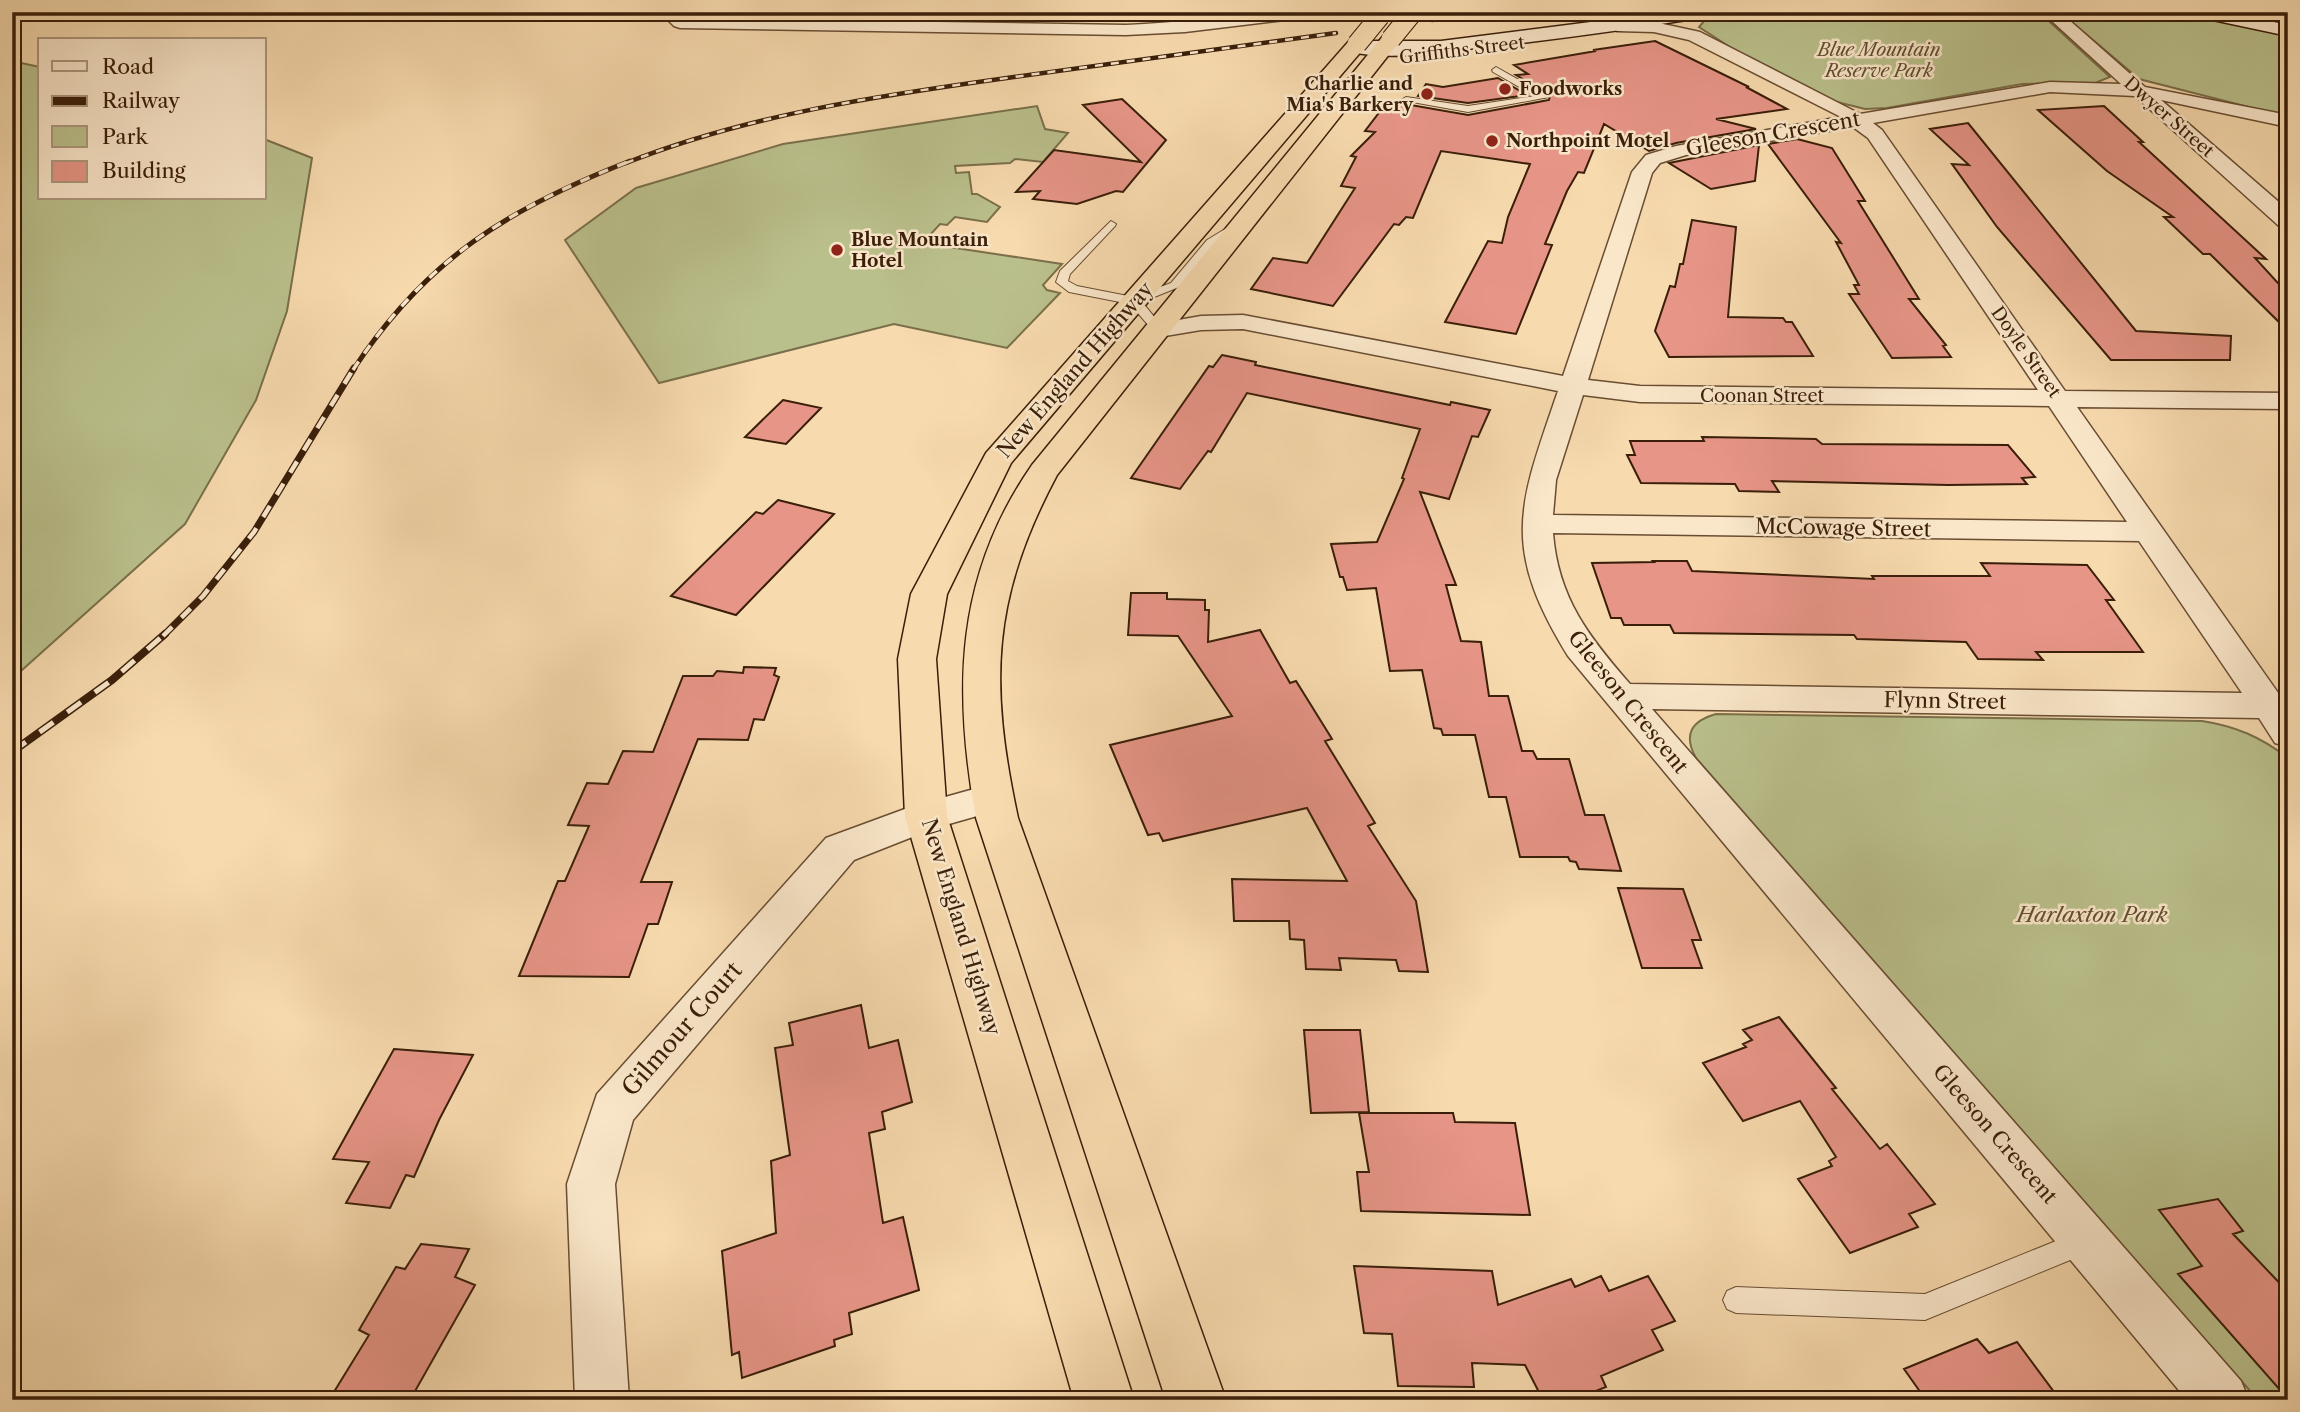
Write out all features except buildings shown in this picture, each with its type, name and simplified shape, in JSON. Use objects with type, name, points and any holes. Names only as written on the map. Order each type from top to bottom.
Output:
[{"type":"highway","points":[[1368,48],[1413,12]]},
{"type":"highway","points":[[1368,48],[1381,14]]},
{"type":"highway","name":"New England Highway","points":[[1196,1400],[992,798],[982,746],[978,686],[982,630],[1002,554],[1021,509],[1133,321],[1192,288],[1245,221],[1368,48]]},
{"type":"highway","name":"New England Highway","points":[[1104,1400],[926,816],[917,659],[929,594],[997,460],[1133,321],[1368,48]]},
{"type":"main road","name":"Griffiths Street","points":[[1368,48],[1406,59],[1530,42],[1574,32],[1706,12]]},
{"type":"main road","points":[[2200,12],[2288,31]]},
{"type":"street","points":[[1087,28],[1248,12]]},
{"type":"street","points":[[674,18],[1087,28],[1185,27],[1310,12]]},
{"type":"street","points":[[1702,40],[1693,31],[1691,23],[1706,12]]},
{"type":"street","name":"Dwyer Street","points":[[2050,12],[2288,222]]},
{"type":"street","name":"Doyle Street","points":[[1617,26],[1666,29],[1702,40],[1857,119],[1882,142],[2278,720]]},
{"type":"street","name":"Gleeson Crescent","points":[[2222,1400],[1580,648],[1556,608],[1537,550],[1536,524],[1542,480],[1642,172],[1648,163],[1671,152],[2035,88],[2084,86],[2139,89],[2188,97],[2288,121]]},
{"type":"street","name":"Coonan Street","points":[[1192,288],[1214,309],[1243,322]]},
{"type":"street","name":"Coonan Street","points":[[1133,321],[1243,322],[1574,386],[1652,394],[2288,401]]},
{"type":"street","name":"McCowage Street","points":[[1536,524],[2150,532]]},
{"type":"street","name":"Flynn Street","points":[[1620,696],[2278,720]]},
{"type":"street","name":"Gilmour Court","points":[[602,1400],[591,1184],[613,1109],[840,849],[926,816],[992,798]]},
{"type":"lane","points":[[1406,100],[1468,109],[1544,97],[1496,70]]},
{"type":"lane","points":[[1111,224],[1064,273],[1062,282],[1133,321],[1175,285],[1211,242],[1245,221]]},
{"type":"lane","points":[[1736,1300],[1925,1307],[2086,1240]]},
{"type":"green space","name":"Blue Mountain Reserve Park","points":[[1753,12],[2039,12],[2110,77],[2095,83],[2022,84],[1887,108],[1865,109],[1833,101],[1747,58],[1699,27],[1705,20]]},
{"type":"green space","points":[[2060,12],[2184,12],[2288,34],[2288,117],[2139,79]]},
{"type":"green space","points":[[12,61],[38,67],[38,200],[266,200],[266,140],[312,158],[287,311],[256,400],[185,524],[12,679]]},
{"type":"green space","name":"Blue Mountain Hotel","points":[[1037,106],[1045,129],[1068,133],[1043,162],[1015,159],[1010,163],[955,166],[956,173],[969,172],[972,194],[977,194],[1000,207],[987,222],[955,217],[947,225],[940,224],[929,236],[935,237],[929,244],[1062,264],[1043,285],[1047,290],[1060,293],[1007,348],[894,324],[659,383],[565,240],[636,188],[783,144]]},
{"type":"green space","name":"Harlaxton Park","points":[[1716,714],[2202,721],[2247,734],[2288,758],[2288,1400],[2258,1400],[1696,758],[1690,742],[1692,730],[1700,721]]},
{"type":"railway","points":[[1432,20],[1487,12]]},
{"type":"railway","points":[[626,163],[721,131],[866,99],[1336,33]]},
{"type":"railway","points":[[353,370],[410,297],[441,267],[474,242],[546,198],[630,161]]},
{"type":"railway","points":[[165,634],[203,596],[254,532],[354,368]]},
{"type":"railway","points":[[12,752],[112,680],[165,634]]},
{"type":"place","name":"Foodworks","points":[[1505,89]]},
{"type":"place","name":"Charlie and Mia's Barkery","points":[[1427,94]]},
{"type":"place","name":"Northpoint Motel","points":[[1492,141]]},
{"type":"place","name":"Blue Mountain Hotel","points":[[837,250]]}]
